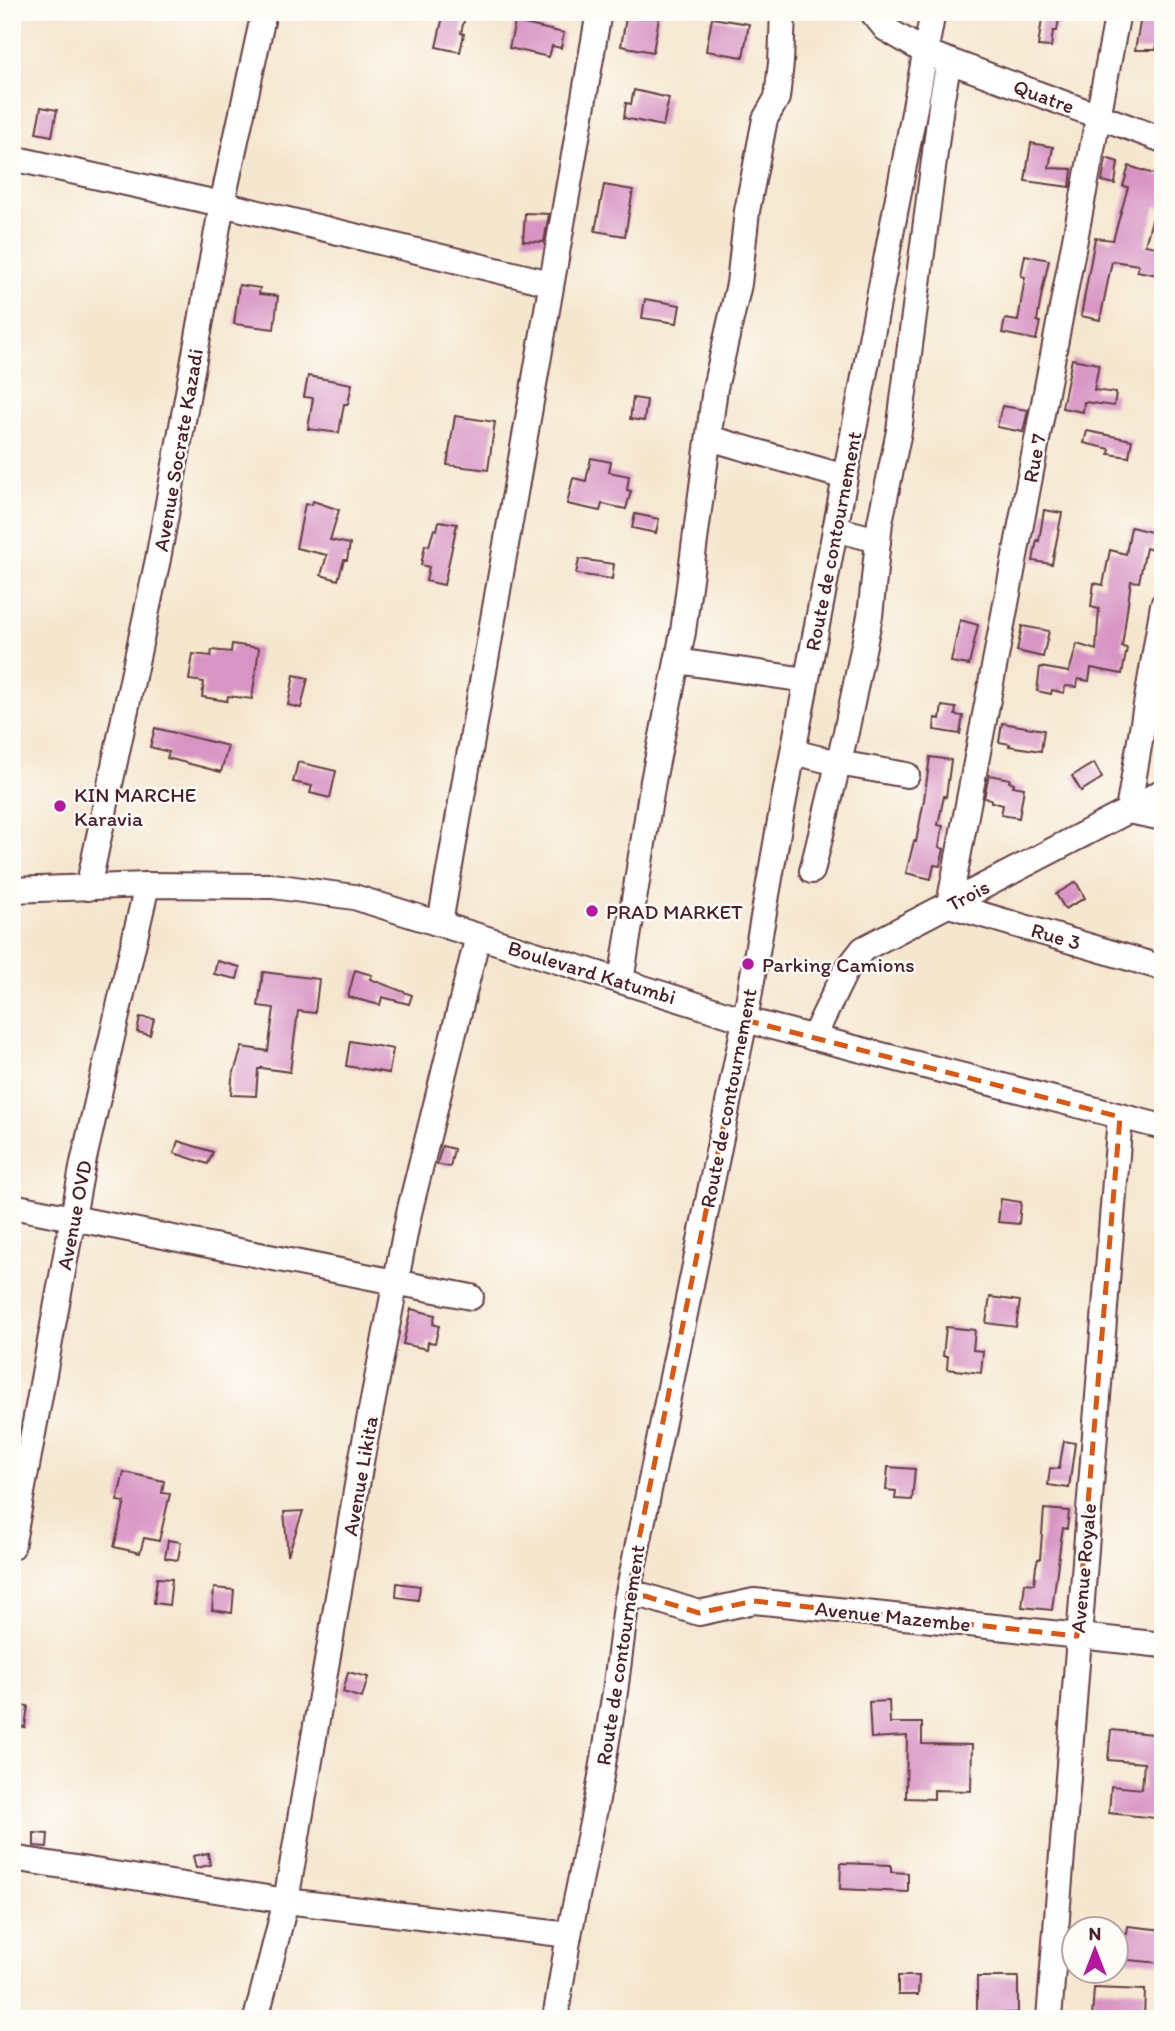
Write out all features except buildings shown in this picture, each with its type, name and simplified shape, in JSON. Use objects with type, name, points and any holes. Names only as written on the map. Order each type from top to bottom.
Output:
[{"type":"street","name":"Avenue Socrate Kazadi","points":[[88,888],[158,559],[222,204],[264,12]]},
{"type":"street","points":[[440,923],[599,12]]},
{"type":"street","points":[[621,981],[653,781],[683,632],[715,388],[739,284],[747,211],[765,119],[777,98],[783,12]]},
{"type":"street","name":"Quatre","points":[[872,12],[886,29],[925,52],[1163,140]]},
{"type":"street","name":"Route de contournement","points":[[555,2019],[598,1794],[627,1598],[745,1020],[806,680],[933,12]]},
{"type":"street","name":"Rue 7","points":[[949,905],[1118,12]]},
{"type":"street","points":[[812,871],[870,615],[880,522],[899,432],[949,61]]},
{"type":"street","points":[[12,158],[222,204],[550,283]]},
{"type":"street","points":[[709,438],[845,477]]},
{"type":"street","points":[[835,529],[878,540]]},
{"type":"street","points":[[1163,605],[1128,811],[1163,818]]},
{"type":"street","points":[[677,661],[806,680]]},
{"type":"street","points":[[793,752],[907,775]]},
{"type":"street","name":"Trois","points":[[813,1038],[845,972],[863,949],[1163,791]]},
{"type":"street","name":"Boulevard Katumbi","points":[[12,890],[147,885],[273,886],[363,899],[745,1020],[1163,1127]]},
{"type":"street","name":"Avenue OVD","points":[[12,1547],[83,1163],[147,885]]},
{"type":"street","name":"Rue 3","points":[[949,905],[1163,968]]},
{"type":"street","name":"Avenue Likita","points":[[256,2019],[286,1902],[361,1462],[409,1213],[478,936]]},
{"type":"street","name":"Avenue Royale","points":[[1049,2019],[1077,1636],[1120,1117]]},
{"type":"street","points":[[12,1206],[471,1297]]},
{"type":"street","name":"Avenue Mazembe","points":[[627,1598],[645,1596],[699,1613],[754,1601],[1163,1645]]},
{"type":"street","points":[[12,1858],[286,1902],[569,1935]]},
{"type":"highlighted area","points":[[745,1020],[1120,1117],[1077,1636],[754,1601],[699,1613],[645,1596],[627,1598]]},
{"type":"place","name":"KIN MARCHE Karavia","points":[[60,806]]},
{"type":"place","name":"PRAD MARKET","points":[[592,911]]},
{"type":"place","name":"Parking Camions","points":[[748,964]]}]
